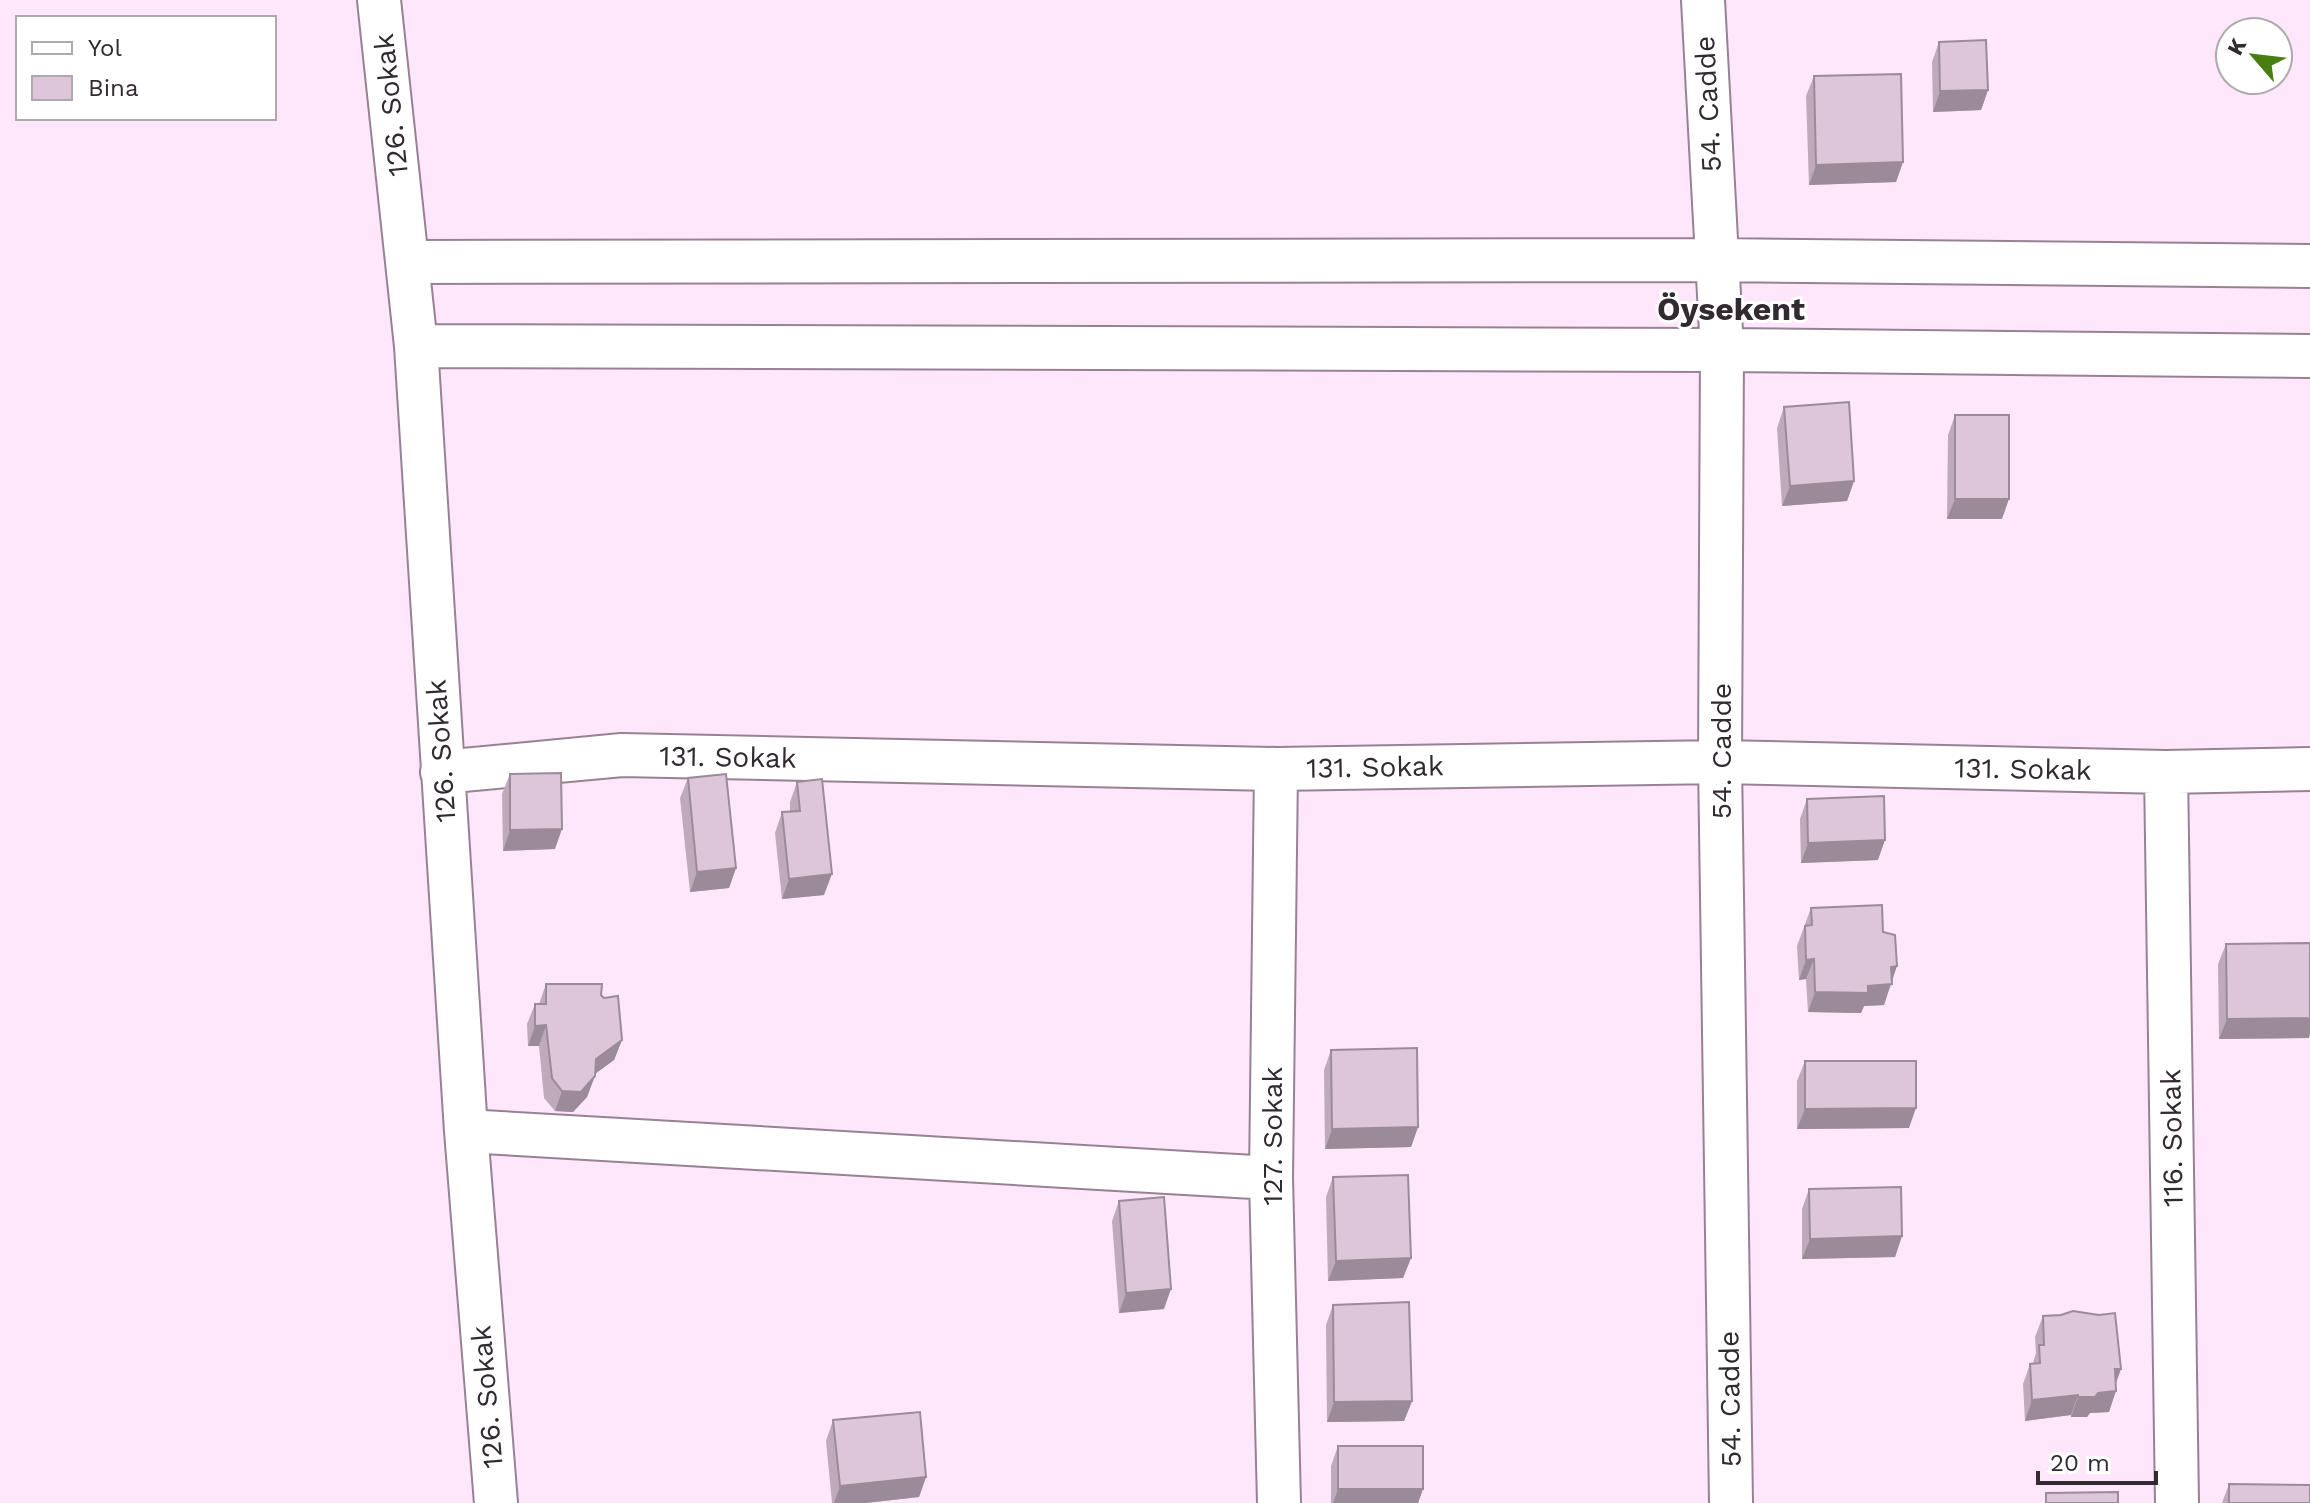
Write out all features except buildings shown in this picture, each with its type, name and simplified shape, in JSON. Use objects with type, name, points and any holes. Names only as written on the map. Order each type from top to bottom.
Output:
[{"type":"street","name":"126. Sokak","points":[[379,0],[416,346],[466,1131],[496,1503]]},
{"type":"street","name":"54. Cadde","points":[[1703,0],[1722,350],[1720,762],[1731,1503]]},
{"type":"street","points":[[408,262],[1716,260],[2310,266]]},
{"type":"street","points":[[416,346],[1722,350],[2310,356]]},
{"type":"street","name":"131. Sokak","points":[[442,772],[622,755],[1276,769],[1720,762],[2166,772],[2310,769]]},
{"type":"street","name":"127. Sokak","points":[[1276,769],[1271,1178],[1279,1503]]},
{"type":"street","name":"116. Sokak","points":[[2166,772],[2177,1503]]},
{"type":"street","points":[[466,1131],[1271,1178]]},
{"type":"district","name":"Öysekent","points":[[1731,309]]}]
